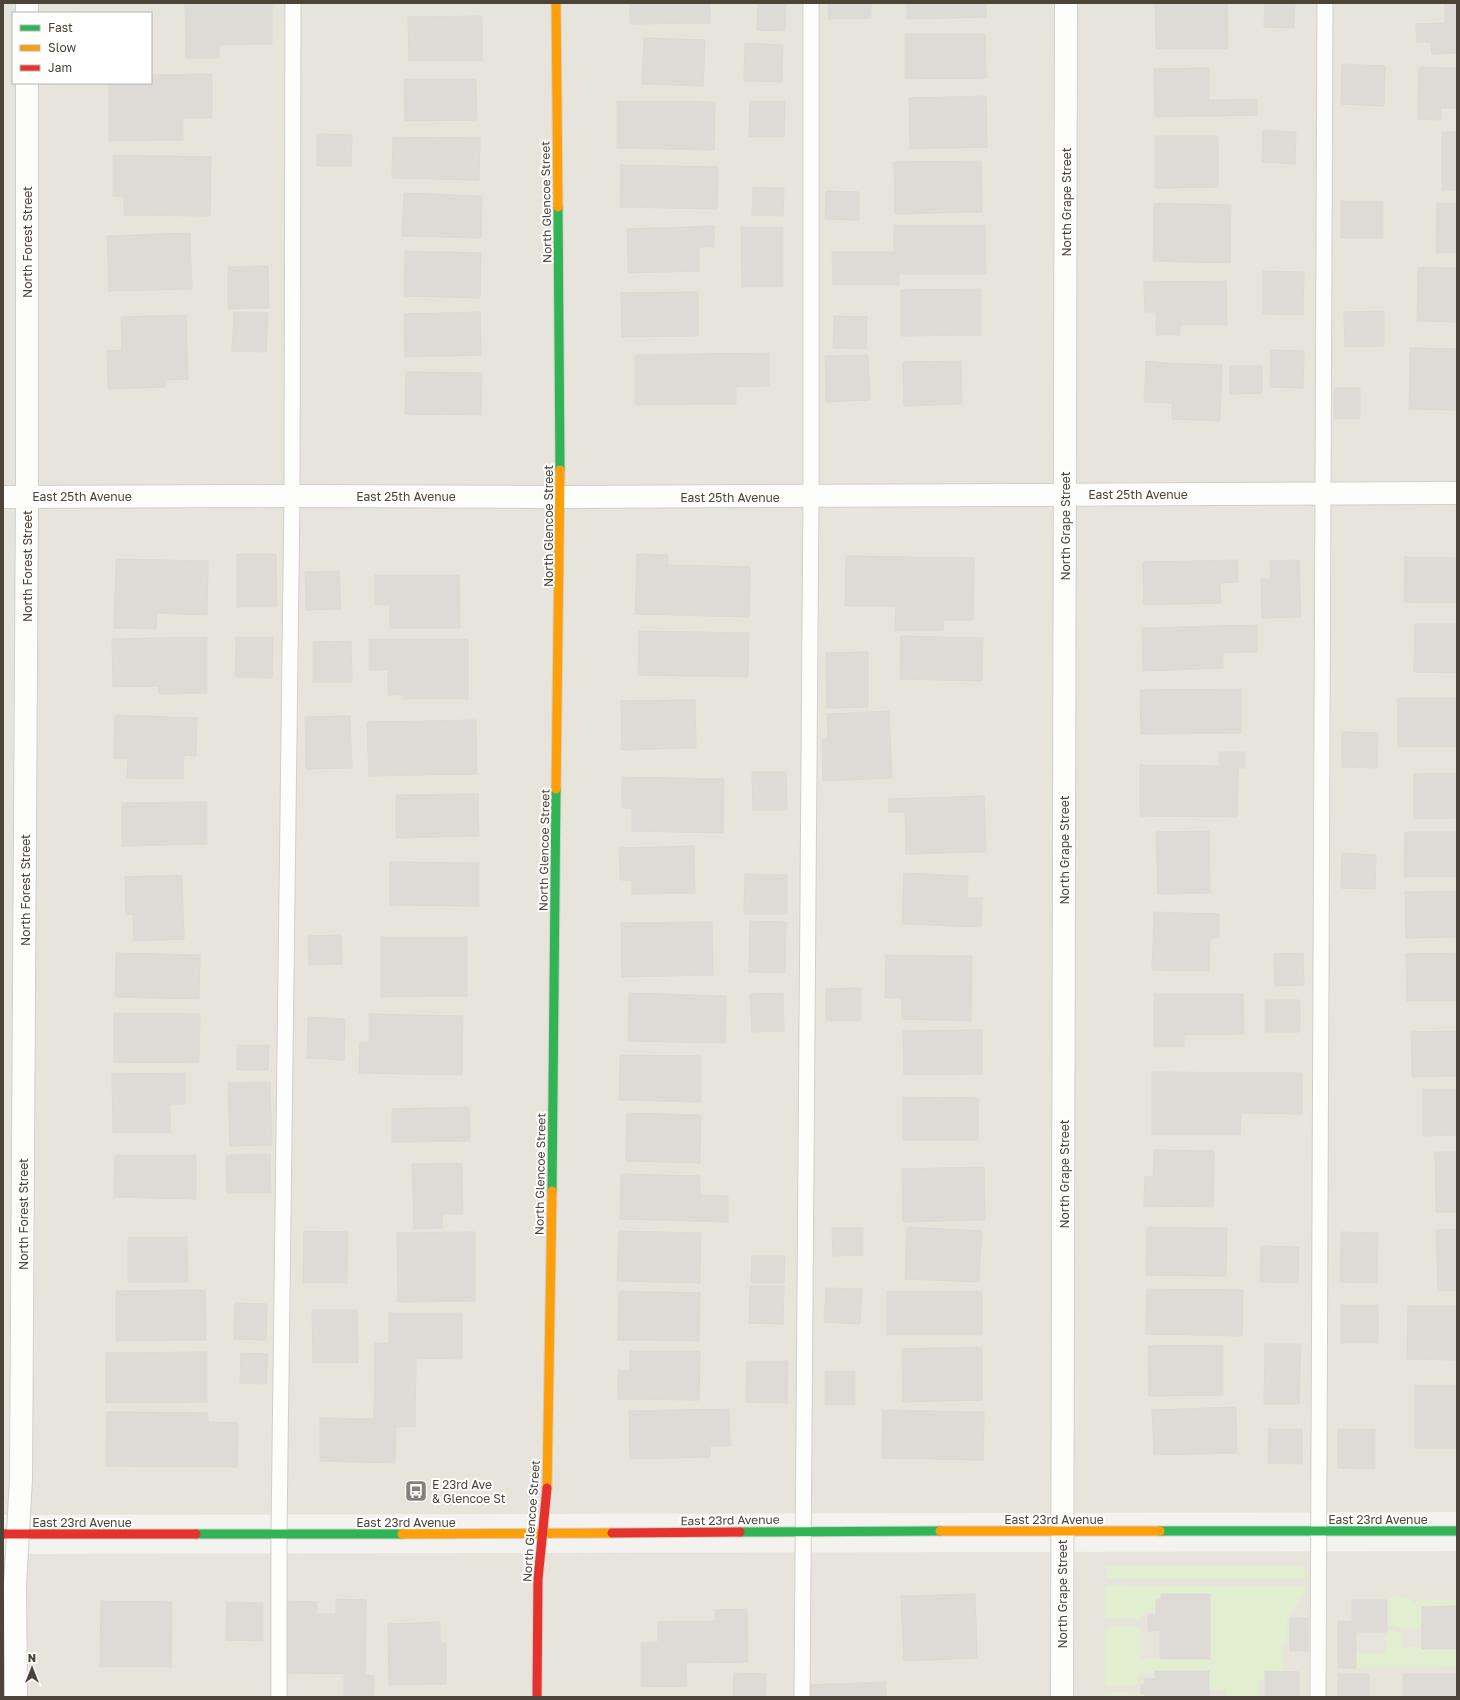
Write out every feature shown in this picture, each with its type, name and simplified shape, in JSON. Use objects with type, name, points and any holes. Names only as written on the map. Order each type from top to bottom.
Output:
[{"type":"street","name":"North Glencoe Street","points":[[537,1697],[537,1600],[548,1478],[560,497],[556,3]]},
{"type":"street","name":"North Grape Street","points":[[1062,1697],[1066,3]]},
{"type":"street","name":"North Forest Street","points":[[16,1697],[15,1585],[10,1534],[21,1479],[27,497],[27,84]]},
{"type":"street","name":"East 25th Avenue","points":[[3,497],[560,497],[1457,493]]},
{"type":"street","name":"East 23rd Avenue","points":[[10,1534],[543,1534],[802,1531],[1457,1531]]},
{"type":"lane","points":[[279,1697],[279,1534],[292,496],[293,3]]},
{"type":"lane","points":[[802,1697],[802,1531],[811,496],[812,3]]},
{"type":"lane","points":[[1318,1697],[1325,3]]},
{"type":"shaded area","points":[[3,3],[1457,3],[1457,1512],[3,1515]]},
{"type":"shaded area","points":[[1457,1551],[1457,1697],[3,1697],[3,1554]]},
{"type":"green space","points":[[1106,1566],[1301,1566],[1306,1570],[1305,1578],[1107,1578]]},
{"type":"green space","points":[[1105,1585],[1306,1587],[1290,1618],[1287,1619],[1287,1643],[1283,1643],[1283,1671],[1266,1671],[1265,1679],[1259,1680],[1259,1697],[1226,1697],[1226,1690],[1209,1690],[1208,1671],[1155,1671],[1155,1673],[1138,1673],[1138,1683],[1134,1686],[1105,1686],[1105,1629],[1111,1627],[1140,1626],[1140,1656],[1142,1659],[1210,1659],[1210,1594],[1156,1600],[1156,1612],[1145,1612],[1145,1615],[1140,1615],[1140,1619],[1111,1619],[1105,1618]]},
{"type":"green space","points":[[1396,1595],[1411,1599],[1413,1603],[1421,1600],[1457,1600],[1457,1606],[1422,1607],[1422,1628],[1403,1629],[1387,1624],[1387,1600]]},
{"type":"green space","points":[[1387,1629],[1403,1633],[1403,1647],[1422,1647],[1422,1649],[1457,1649],[1457,1667],[1356,1668],[1356,1653],[1386,1653]]},
{"type":"green space","points":[[1105,1692],[1133,1692],[1136,1694],[1145,1694],[1145,1697],[1105,1697]]},
{"type":"building","points":[[185,3],[272,3],[272,44],[219,45],[219,58],[186,58]]},
{"type":"building","points":[[630,3],[710,3],[710,23],[630,24]]},
{"type":"building","points":[[758,3],[786,3],[785,31],[757,30]]},
{"type":"building","points":[[828,3],[871,3],[871,18],[829,19]]},
{"type":"building","points":[[907,3],[986,3],[986,17],[907,19]]},
{"type":"building","points":[[1155,3],[1227,3],[1228,49],[1156,49]]},
{"type":"building","points":[[1265,3],[1295,3],[1294,28],[1264,27]]},
{"type":"building","points":[[1445,3],[1457,3],[1457,53],[1432,54],[1431,42],[1417,42],[1416,24],[1445,23]]},
{"type":"building","points":[[482,16],[482,61],[409,61],[408,17]]},
{"type":"building","points":[[905,34],[985,34],[986,78],[905,79]]},
{"type":"building","points":[[644,38],[705,40],[703,86],[642,84]]},
{"type":"building","points":[[745,43],[783,45],[782,82],[744,81]]},
{"type":"building","points":[[1342,64],[1385,66],[1384,106],[1341,104]]},
{"type":"building","points":[[1419,67],[1457,68],[1457,108],[1441,108],[1441,120],[1418,119]]},
{"type":"building","points":[[1209,68],[1209,100],[1257,99],[1257,115],[1155,117],[1154,69]]},
{"type":"building","points":[[212,74],[212,118],[183,118],[183,140],[109,141],[109,84],[152,84],[152,75]]},
{"type":"building","points":[[404,79],[476,79],[477,120],[405,121]]},
{"type":"building","points":[[986,96],[987,147],[910,149],[909,98]]},
{"type":"building","points":[[617,101],[715,102],[714,150],[617,148]]},
{"type":"building","points":[[750,101],[785,101],[784,137],[749,137]]},
{"type":"building","points":[[1263,130],[1296,132],[1295,164],[1262,162]]},
{"type":"building","points":[[1442,132],[1457,132],[1457,190],[1442,190]]},
{"type":"building","points":[[317,134],[352,135],[351,166],[317,166]]},
{"type":"building","points":[[1155,136],[1218,136],[1218,187],[1155,188]]},
{"type":"building","points":[[393,137],[480,138],[479,180],[392,178]]},
{"type":"building","points":[[113,155],[211,157],[210,216],[124,215],[124,196],[113,196]]},
{"type":"building","points":[[981,161],[982,212],[895,214],[894,162]]},
{"type":"building","points":[[621,165],[718,167],[717,209],[620,207]]},
{"type":"building","points":[[753,187],[784,188],[783,216],[752,215]]},
{"type":"building","points":[[826,191],[859,192],[859,220],[825,219]]},
{"type":"building","points":[[404,193],[482,196],[481,238],[402,236]]},
{"type":"building","points":[[1341,201],[1383,201],[1383,238],[1341,238]]},
{"type":"building","points":[[1154,203],[1231,205],[1230,263],[1153,261]]},
{"type":"building","points":[[1437,203],[1457,203],[1457,253],[1436,253]]},
{"type":"building","points":[[894,225],[985,225],[986,274],[899,274],[899,285],[833,285],[832,252],[894,252]]},
{"type":"building","points":[[714,226],[714,247],[699,247],[699,271],[628,273],[627,229]]},
{"type":"building","points":[[741,227],[783,227],[783,287],[742,287]]},
{"type":"building","points":[[190,233],[192,289],[109,291],[107,236]]},
{"type":"building","points":[[405,251],[481,253],[480,298],[404,296]]},
{"type":"building","points":[[268,266],[269,308],[228,309],[228,267]]},
{"type":"building","points":[[1418,267],[1457,268],[1457,322],[1417,321]]},
{"type":"building","points":[[1263,271],[1304,272],[1303,315],[1263,314]]},
{"type":"building","points":[[1226,281],[1227,325],[1180,325],[1180,335],[1156,335],[1156,312],[1145,312],[1144,282]]},
{"type":"building","points":[[981,289],[981,335],[901,336],[901,290]]},
{"type":"building","points":[[698,292],[698,336],[622,337],[621,293]]},
{"type":"building","points":[[1384,311],[1384,346],[1345,347],[1344,312]]},
{"type":"building","points":[[234,312],[268,313],[266,352],[232,351]]},
{"type":"building","points":[[480,312],[481,355],[405,357],[404,314]]},
{"type":"building","points":[[186,315],[188,379],[165,380],[165,387],[108,389],[107,351],[122,350],[121,317]]},
{"type":"building","points":[[834,316],[867,317],[866,349],[833,348]]},
{"type":"building","points":[[1410,348],[1457,349],[1457,410],[1409,409]]},
{"type":"building","points":[[1271,350],[1304,351],[1303,388],[1270,387]]},
{"type":"building","points":[[769,353],[769,386],[736,387],[736,404],[635,405],[635,355]]},
{"type":"building","points":[[868,355],[870,400],[826,402],[825,356]]},
{"type":"building","points":[[961,361],[962,404],[904,406],[903,362]]},
{"type":"building","points":[[1146,361],[1222,365],[1220,421],[1172,419],[1172,403],[1144,402]]},
{"type":"building","points":[[1230,366],[1262,366],[1262,393],[1230,394]]},
{"type":"building","points":[[406,372],[482,373],[481,415],[405,414]]},
{"type":"building","points":[[1334,388],[1360,388],[1360,419],[1334,419]]},
{"type":"building","points":[[237,554],[276,554],[277,607],[237,607]]},
{"type":"building","points":[[637,554],[668,555],[668,565],[750,567],[749,617],[635,614]]},
{"type":"building","points":[[846,556],[974,558],[973,620],[944,620],[943,631],[895,631],[896,606],[845,606]]},
{"type":"building","points":[[1405,557],[1457,558],[1457,603],[1404,602]]},
{"type":"building","points":[[116,559],[208,561],[207,615],[157,613],[156,629],[114,628]]},
{"type":"building","points":[[1237,560],[1238,582],[1220,583],[1221,603],[1144,605],[1143,562]]},
{"type":"building","points":[[1299,560],[1301,617],[1262,618],[1261,579],[1271,579],[1270,561]]},
{"type":"building","points":[[339,571],[341,609],[306,610],[305,572]]},
{"type":"building","points":[[375,575],[459,575],[460,628],[390,628],[390,605],[375,605]]},
{"type":"building","points":[[1415,624],[1457,624],[1457,673],[1414,672]]},
{"type":"building","points":[[1257,625],[1257,652],[1223,653],[1223,668],[1143,671],[1142,628]]},
{"type":"building","points":[[639,631],[749,633],[748,677],[638,675]]},
{"type":"building","points":[[901,636],[983,638],[982,681],[900,679]]},
{"type":"building","points":[[207,637],[207,693],[159,694],[159,686],[113,687],[112,639]]},
{"type":"building","points":[[236,637],[273,637],[272,678],[235,677]]},
{"type":"building","points":[[369,639],[468,639],[468,699],[404,699],[404,695],[388,695],[388,670],[369,670]]},
{"type":"building","points":[[351,641],[352,682],[313,682],[313,642]]},
{"type":"building","points":[[868,652],[868,707],[827,708],[826,653]]},
{"type":"building","points":[[1241,689],[1241,733],[1141,734],[1140,690]]},
{"type":"building","points":[[1398,698],[1457,698],[1457,747],[1398,747]]},
{"type":"building","points":[[695,700],[696,748],[622,750],[621,701]]},
{"type":"building","points":[[889,711],[892,778],[823,781],[822,740],[828,739],[827,714]]},
{"type":"building","points":[[115,715],[197,718],[196,756],[184,755],[183,779],[127,778],[128,759],[114,759]]},
{"type":"building","points":[[350,716],[352,768],[306,769],[305,717]]},
{"type":"building","points":[[476,720],[477,774],[369,776],[367,722]]},
{"type":"building","points":[[1342,732],[1378,733],[1377,768],[1342,767]]},
{"type":"building","points":[[1219,752],[1245,752],[1245,768],[1238,768],[1237,817],[1140,816],[1140,765],[1219,766]]},
{"type":"building","points":[[752,772],[786,772],[787,810],[753,810]]},
{"type":"building","points":[[1457,773],[1457,818],[1414,819],[1414,774]]},
{"type":"building","points":[[622,777],[724,779],[723,833],[632,831],[632,808],[622,808]]},
{"type":"building","points":[[478,794],[479,836],[396,838],[396,795]]},
{"type":"building","points":[[984,796],[986,852],[906,854],[905,812],[889,812],[888,799]]},
{"type":"building","points":[[207,802],[207,844],[122,846],[122,803]]},
{"type":"building","points":[[1209,831],[1210,893],[1158,894],[1156,832]]},
{"type":"building","points":[[1405,832],[1457,832],[1457,877],[1404,877]]},
{"type":"building","points":[[694,846],[695,893],[632,894],[632,880],[620,880],[619,848]]},
{"type":"building","points":[[1342,853],[1376,855],[1375,889],[1341,888]]},
{"type":"building","points":[[390,862],[479,863],[479,906],[390,905]]},
{"type":"building","points":[[904,873],[968,876],[967,898],[982,898],[981,927],[902,924]]},
{"type":"building","points":[[745,874],[787,875],[787,914],[744,914]]},
{"type":"building","points":[[182,875],[184,939],[134,941],[133,914],[126,915],[125,877]]},
{"type":"building","points":[[1457,891],[1457,937],[1406,938],[1405,892]]},
{"type":"building","points":[[1154,912],[1219,914],[1219,938],[1210,938],[1209,971],[1152,970]]},
{"type":"building","points":[[750,921],[786,922],[785,973],[749,972]]},
{"type":"building","points":[[712,922],[713,975],[622,977],[621,923]]},
{"type":"building","points":[[341,935],[342,964],[309,965],[308,936]]},
{"type":"building","points":[[381,937],[467,937],[467,996],[381,997]]},
{"type":"building","points":[[116,953],[200,955],[199,999],[115,997]]},
{"type":"building","points":[[1303,953],[1304,985],[1275,986],[1274,954]]},
{"type":"building","points":[[1457,953],[1457,1001],[1407,1001],[1406,954]]},
{"type":"building","points":[[886,955],[972,956],[971,1021],[902,1019],[902,998],[885,998]]},
{"type":"building","points":[[861,988],[861,1021],[826,1021],[826,989]]},
{"type":"building","points":[[629,993],[726,996],[725,1043],[628,1041]]},
{"type":"building","points":[[783,993],[784,1031],[752,1032],[750,994]]},
{"type":"building","points":[[1154,994],[1243,994],[1244,1034],[1184,1035],[1184,1047],[1154,1047]]},
{"type":"building","points":[[1265,1000],[1300,1000],[1300,1032],[1265,1032]]},
{"type":"building","points":[[114,1013],[200,1014],[199,1063],[114,1062]]},
{"type":"building","points":[[369,1014],[463,1016],[462,1075],[359,1073],[360,1042],[369,1043]]},
{"type":"building","points":[[308,1017],[345,1019],[344,1060],[307,1058]]},
{"type":"building","points":[[982,1030],[982,1074],[904,1075],[903,1031]]},
{"type":"building","points":[[1457,1031],[1457,1076],[1412,1077],[1411,1032]]},
{"type":"building","points":[[237,1045],[269,1045],[268,1070],[237,1070]]},
{"type":"building","points":[[620,1055],[701,1056],[701,1102],[619,1100]]},
{"type":"building","points":[[1152,1072],[1302,1073],[1302,1114],[1241,1113],[1240,1135],[1152,1135]]},
{"type":"building","points":[[185,1073],[185,1104],[170,1104],[170,1133],[113,1133],[112,1074]]},
{"type":"building","points":[[270,1082],[272,1145],[230,1146],[228,1083]]},
{"type":"building","points":[[1423,1089],[1457,1089],[1457,1135],[1423,1136]]},
{"type":"building","points":[[903,1097],[978,1098],[978,1140],[903,1140]]},
{"type":"building","points":[[469,1107],[470,1141],[392,1142],[392,1109]]},
{"type":"building","points":[[627,1113],[701,1115],[700,1163],[626,1161]]},
{"type":"building","points":[[1154,1150],[1214,1151],[1213,1207],[1144,1206],[1145,1176],[1153,1177]]},
{"type":"building","points":[[1435,1152],[1457,1152],[1457,1212],[1436,1212]]},
{"type":"building","points":[[270,1154],[271,1193],[227,1193],[226,1155]]},
{"type":"building","points":[[115,1155],[196,1155],[196,1199],[114,1197]]},
{"type":"building","points":[[462,1163],[463,1214],[442,1214],[442,1228],[414,1229],[412,1164]]},
{"type":"building","points":[[984,1167],[985,1220],[903,1222],[902,1169]]},
{"type":"building","points":[[621,1174],[700,1176],[700,1195],[728,1196],[728,1222],[620,1219]]},
{"type":"building","points":[[907,1227],[982,1231],[979,1282],[905,1279]]},
{"type":"building","points":[[1147,1227],[1227,1228],[1226,1276],[1146,1275]]},
{"type":"building","points":[[832,1228],[863,1228],[863,1255],[833,1256]]},
{"type":"building","points":[[1457,1229],[1457,1290],[1438,1291],[1436,1230]]},
{"type":"building","points":[[304,1231],[348,1232],[347,1283],[303,1283]]},
{"type":"building","points":[[619,1231],[701,1233],[700,1283],[617,1281]]},
{"type":"building","points":[[475,1232],[475,1301],[398,1302],[397,1233]]},
{"type":"building","points":[[1341,1232],[1378,1233],[1377,1283],[1340,1282]]},
{"type":"building","points":[[128,1237],[187,1237],[188,1282],[128,1282]]},
{"type":"building","points":[[1261,1246],[1299,1247],[1298,1283],[1260,1282]]},
{"type":"building","points":[[752,1256],[785,1256],[784,1283],[751,1283]]},
{"type":"building","points":[[750,1286],[784,1286],[783,1324],[749,1323]]},
{"type":"building","points":[[826,1288],[862,1289],[860,1324],[824,1322]]},
{"type":"building","points":[[1147,1289],[1243,1290],[1242,1336],[1146,1334]]},
{"type":"building","points":[[205,1290],[206,1340],[116,1341],[116,1291]]},
{"type":"building","points":[[619,1291],[700,1293],[699,1341],[618,1340]]},
{"type":"building","points":[[887,1291],[982,1291],[982,1335],[887,1335]]},
{"type":"building","points":[[235,1303],[267,1304],[266,1340],[234,1339]]},
{"type":"building","points":[[1341,1305],[1378,1305],[1378,1343],[1341,1343]]},
{"type":"building","points":[[1408,1306],[1457,1306],[1457,1360],[1407,1359]]},
{"type":"building","points":[[312,1310],[357,1310],[358,1363],[313,1363]]},
{"type":"building","points":[[389,1313],[462,1313],[462,1359],[416,1358],[415,1427],[396,1427],[395,1463],[320,1461],[320,1418],[374,1419],[375,1343],[389,1343]]},
{"type":"building","points":[[1265,1344],[1301,1344],[1299,1404],[1264,1404]]},
{"type":"building","points":[[1223,1345],[1223,1395],[1149,1396],[1148,1346]]},
{"type":"building","points":[[982,1347],[982,1400],[903,1402],[902,1349]]},
{"type":"building","points":[[630,1351],[700,1351],[699,1400],[618,1399],[618,1370],[630,1371]]},
{"type":"building","points":[[207,1352],[207,1402],[106,1403],[106,1353]]},
{"type":"building","points":[[241,1353],[268,1354],[266,1384],[240,1383]]},
{"type":"building","points":[[747,1361],[788,1361],[787,1403],[746,1402]]},
{"type":"building","points":[[825,1371],[855,1371],[855,1405],[825,1405]]},
{"type":"building","points":[[1415,1385],[1457,1385],[1457,1448],[1415,1448]]},
{"type":"building","points":[[1236,1407],[1237,1453],[1154,1455],[1152,1410]]},
{"type":"building","points":[[729,1409],[730,1446],[710,1446],[710,1457],[630,1459],[629,1411]]},
{"type":"building","points":[[883,1410],[984,1412],[983,1460],[882,1458]]},
{"type":"building","points":[[107,1412],[208,1413],[208,1422],[238,1423],[237,1467],[106,1466]]},
{"type":"building","points":[[1269,1429],[1302,1429],[1302,1464],[1268,1463]]},
{"type":"building","points":[[1338,1429],[1375,1429],[1375,1469],[1338,1468]]},
{"type":"building","points":[[975,1594],[977,1658],[904,1661],[901,1596]]},
{"type":"building","points":[[1161,1594],[1210,1594],[1210,1659],[1160,1658],[1160,1631],[1148,1631],[1148,1615],[1156,1615],[1156,1600],[1161,1600]]},
{"type":"building","points":[[336,1599],[366,1600],[365,1674],[286,1673],[287,1601],[317,1602],[317,1614],[336,1614]]},
{"type":"building","points":[[1352,1600],[1387,1600],[1387,1632],[1356,1632],[1356,1668],[1338,1668],[1338,1621],[1352,1621]]},
{"type":"building","points":[[101,1601],[172,1602],[171,1667],[100,1667]]},
{"type":"building","points":[[227,1602],[263,1603],[263,1641],[226,1640]]},
{"type":"building","points":[[1457,1606],[1457,1649],[1422,1649],[1422,1607]]},
{"type":"building","points":[[747,1609],[748,1662],[686,1663],[687,1686],[641,1687],[641,1643],[658,1642],[658,1622],[715,1621],[715,1610]]},
{"type":"building","points":[[1290,1618],[1308,1618],[1308,1651],[1290,1651]]},
{"type":"building","points":[[440,1622],[440,1643],[446,1643],[446,1684],[389,1685],[388,1624]]},
{"type":"building","points":[[1155,1671],[1209,1671],[1209,1697],[1145,1697],[1145,1694],[1141,1694],[1141,1685],[1145,1685],[1145,1679],[1155,1679]]},
{"type":"building","points":[[1265,1671],[1299,1672],[1299,1697],[1265,1697]]},
{"type":"building","points":[[734,1673],[766,1674],[765,1697],[733,1697]]},
{"type":"building","points":[[1338,1674],[1369,1674],[1369,1697],[1338,1697]]},
{"type":"building","points":[[1403,1674],[1457,1674],[1457,1697],[1403,1697]]},
{"type":"building","points":[[344,1675],[374,1675],[373,1697],[344,1697]]},
{"type":"building","points":[[886,1682],[886,1697],[808,1697],[808,1685]]},
{"type":"traffic: fast","points":[[558,207],[560,470]]},
{"type":"traffic: fast","points":[[552,1191],[556,789]]},
{"type":"traffic: fast","points":[[740,1532],[940,1531]]},
{"type":"traffic: fast","points":[[1160,1531],[1457,1531]]},
{"type":"traffic: fast","points":[[196,1534],[402,1534]]},
{"type":"traffic: slow","points":[[556,3],[558,207]]},
{"type":"traffic: slow","points":[[556,789],[560,470]]},
{"type":"traffic: slow","points":[[547,1488],[552,1191]]},
{"type":"traffic: slow","points":[[940,1531],[1160,1531]]},
{"type":"traffic: slow","points":[[402,1534],[612,1533]]},
{"type":"traffic: jam","points":[[537,1697],[538,1579],[547,1488]]},
{"type":"traffic: jam","points":[[612,1533],[740,1532]]},
{"type":"traffic: jam","points":[[3,1534],[196,1534]]},
{"type":"place","name":"E 23rd Ave & Glencoe St","points":[[416,1491]]}]
